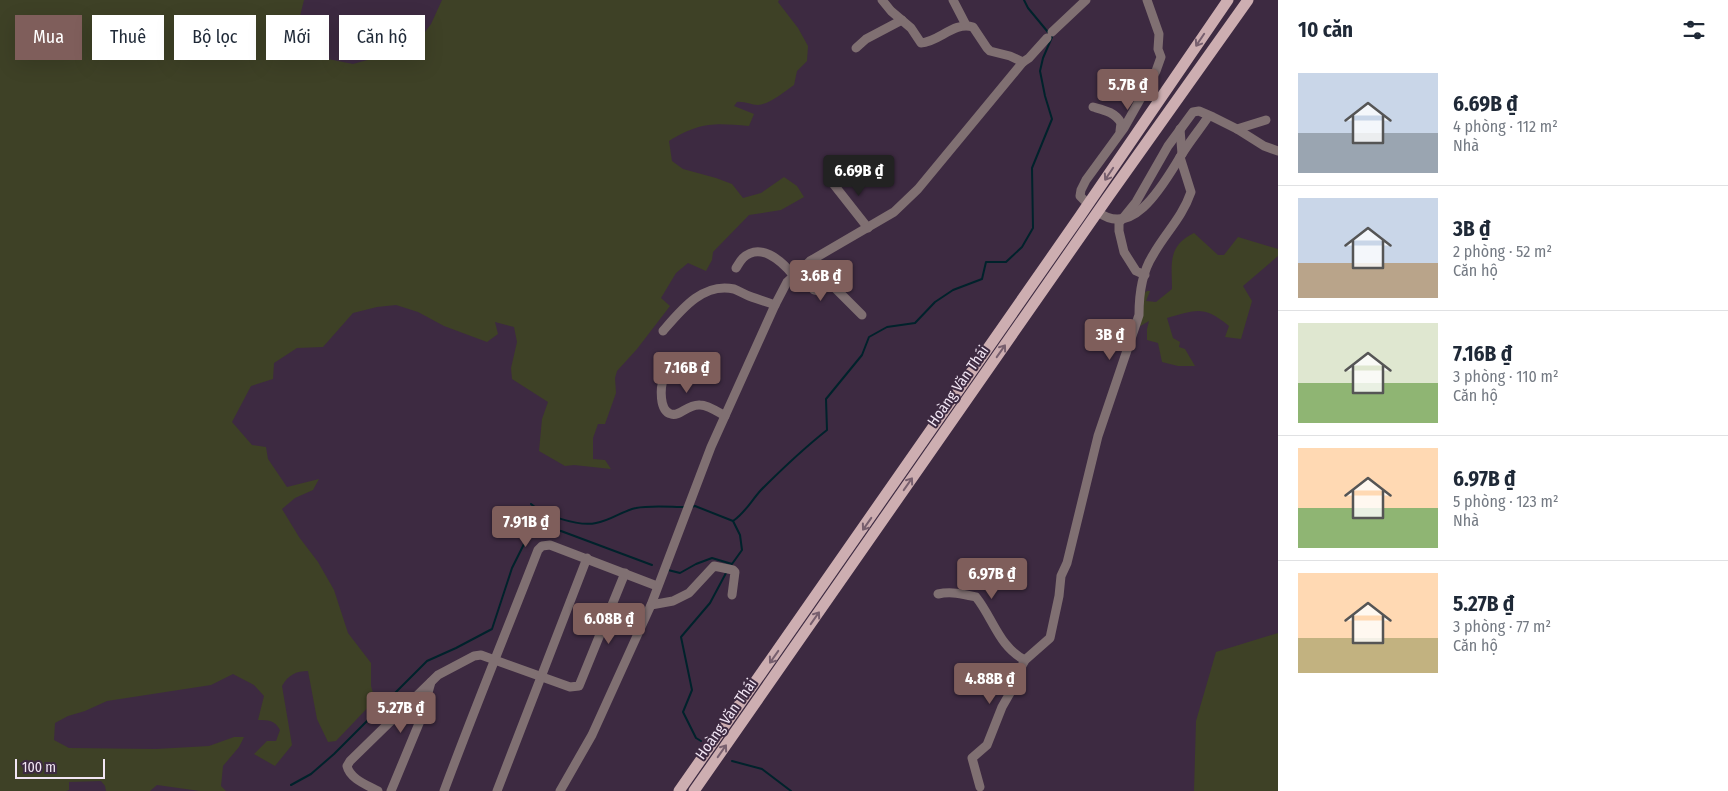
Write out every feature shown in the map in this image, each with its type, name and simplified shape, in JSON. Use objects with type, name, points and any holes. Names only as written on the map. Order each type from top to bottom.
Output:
[{"type":"main road","name":"Hoàng Văn Thái","points":[[679,791],[1228,0]]},
{"type":"main road","name":"Hoàng Văn Thái","points":[[694,791],[1248,0]]},
{"type":"main road","points":[[1088,204],[1098,212]]},
{"type":"street","points":[[882,0],[891,12],[911,28],[921,43],[927,43],[966,25],[973,27],[986,48],[990,51],[999,52],[1023,62]]},
{"type":"street","points":[[953,0],[966,25]]},
{"type":"street","points":[[560,791],[592,735],[651,605],[710,448],[787,282],[810,261],[894,212],[918,190],[1023,62],[1086,0]]},
{"type":"street","points":[[1088,204],[1080,196],[1086,180],[1116,140],[1156,71],[1160,57],[1158,49],[1159,34],[1147,0]]},
{"type":"street","points":[[856,48],[866,39],[902,20]]},
{"type":"street","points":[[1093,107],[1112,113],[1118,118],[1121,123],[1116,140]]},
{"type":"street","points":[[1124,219],[1136,202],[1168,146],[1196,110],[1237,129],[1264,146],[1278,151]]},
{"type":"street","points":[[1145,275],[1136,270],[1124,252],[1119,223],[1139,211],[1158,192],[1208,116]]},
{"type":"street","points":[[1237,129],[1266,120]]},
{"type":"street","points":[[980,786],[972,758],[988,745],[1002,707],[1014,686],[1025,660],[1050,638],[1059,596],[1061,576],[1067,563],[1098,436],[1138,315],[1139,296],[1145,275],[1153,254],[1177,222],[1191,192],[1181,155],[1180,130]]},
{"type":"street","points":[[831,181],[868,228]]},
{"type":"street","points":[[1098,212],[1109,218],[1124,219]]},
{"type":"street","points":[[736,268],[742,259],[750,253],[761,250],[796,273],[814,290],[818,291],[833,286],[862,315]]},
{"type":"street","points":[[663,331],[685,305],[713,290],[728,288],[737,290],[775,305]]},
{"type":"street","points":[[675,367],[664,378],[662,405],[665,411],[671,415],[680,413],[689,406],[701,404],[725,416]]},
{"type":"street","points":[[444,791],[477,702],[496,660],[538,550],[542,546],[550,545],[657,586]]},
{"type":"street","points":[[497,791],[587,558]]},
{"type":"street","points":[[651,605],[673,601],[689,593],[714,566],[735,572],[732,595]]},
{"type":"street","points":[[378,791],[353,776],[347,766],[438,675],[474,656],[481,655],[570,687],[575,687],[581,683],[625,574]]},
{"type":"street","points":[[938,594],[959,593],[976,597],[1003,641],[1016,655],[1025,660]]},
{"type":"street","points":[[391,791],[420,721],[431,682]]},
{"type":"green space","points":[[0,0],[304,0],[300,15],[266,15],[266,60],[329,59],[353,64],[367,60],[425,60],[425,32],[431,24],[442,0],[779,0],[778,2],[798,28],[808,46],[807,61],[797,71],[794,85],[763,104],[755,105],[737,102],[734,106],[754,114],[749,126],[708,125],[690,130],[669,141],[672,161],[683,169],[732,184],[743,198],[761,193],[784,177],[797,186],[804,197],[781,210],[749,215],[713,252],[712,260],[706,271],[688,263],[676,273],[661,298],[670,306],[637,349],[617,371],[615,378],[616,393],[605,424],[598,424],[593,438],[593,459],[605,460],[611,469],[574,465],[565,466],[539,451],[542,419],[548,402],[512,379],[511,368],[517,342],[514,327],[495,322],[498,334],[487,342],[444,326],[418,312],[396,305],[377,307],[353,313],[323,347],[297,348],[274,363],[273,379],[251,386],[232,422],[252,445],[266,447],[268,459],[287,487],[319,479],[313,490],[295,498],[282,509],[299,537],[318,562],[334,590],[348,633],[371,663],[371,686],[375,700],[336,741],[328,742],[317,719],[308,671],[293,674],[282,686],[292,745],[275,766],[254,754],[267,741],[276,741],[280,730],[271,721],[258,720],[264,696],[254,685],[233,674],[211,685],[107,701],[55,723],[54,740],[69,748],[156,749],[209,746],[234,737],[244,737],[239,747],[223,766],[221,786],[226,791],[200,791],[157,785],[150,791],[106,791],[101,781],[69,782],[69,790],[66,791],[0,791]]},
{"type":"green space","points":[[1194,233],[1218,255],[1224,255],[1238,237],[1278,249],[1278,256],[1243,286],[1252,301],[1241,339],[1225,337],[1229,326],[1206,312],[1193,311],[1167,318],[1173,338],[1180,342],[1179,347],[1185,349],[1195,366],[1178,366],[1162,362],[1158,343],[1147,340],[1149,321],[1137,328],[1143,294],[1150,291],[1146,301],[1156,302],[1172,289],[1172,264],[1175,250],[1185,238]]},
{"type":"green space","points":[[1278,633],[1278,791],[1194,791],[1196,721],[1216,652]]},
{"type":"waterway","points":[[733,521],[777,474],[827,430],[826,399],[862,355],[869,337],[887,327],[915,323],[935,302],[953,290],[982,279],[986,262],[1006,262],[1022,247],[1033,228],[1032,168],[1052,119],[1040,71],[1052,37],[1028,8],[1024,0]]},
{"type":"waterway","points":[[531,504],[544,512],[562,519],[589,524],[601,522],[636,508],[654,506],[686,507]]},
{"type":"waterway","points":[[668,570],[680,573],[712,558],[732,564],[742,550],[740,535],[733,521],[695,506],[691,507]]},
{"type":"waterway","points":[[291,785],[311,774],[334,754],[427,661],[492,629],[512,568],[529,534],[538,528],[561,531],[652,565]]},
{"type":"waterway","points":[[701,741],[696,738],[683,712],[692,690],[681,637],[710,603],[726,573]]},
{"type":"waterway","points":[[732,761],[762,769],[791,791]]}]
